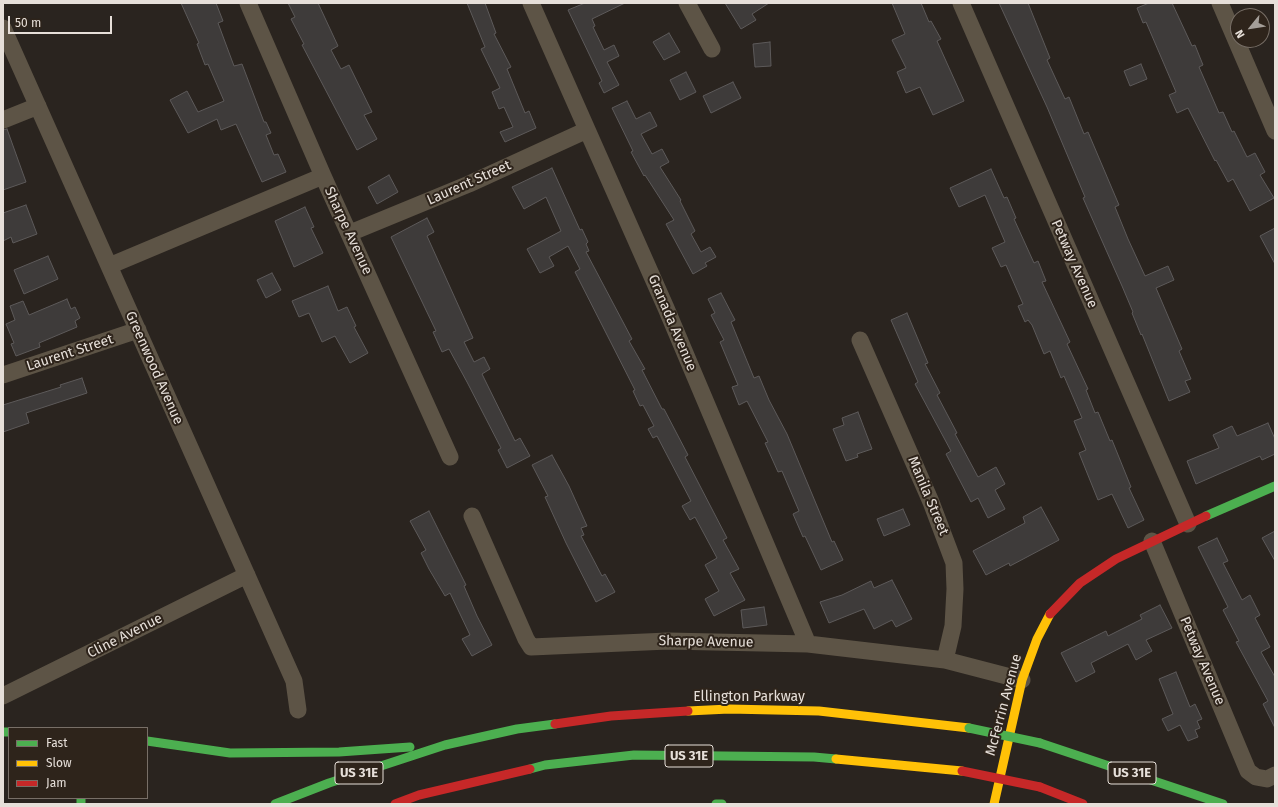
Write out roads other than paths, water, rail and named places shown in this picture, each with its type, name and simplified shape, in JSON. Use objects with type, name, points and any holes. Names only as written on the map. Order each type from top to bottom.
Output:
[{"type":"main road","name":"McFerrin Avenue","points":[[994,804],[1022,680],[1037,639],[1052,611],[1080,583],[1116,558],[1188,524],[1275,486]]},
{"type":"main road","name":"Ellington Parkway","points":[[275,804],[329,783],[445,745],[517,729],[611,716],[722,709],[819,711],[969,728],[1040,743],[1223,804]]},
{"type":"main road","points":[[148,742],[230,752],[339,752],[445,745]]},
{"type":"main road","name":"US 31E","points":[[395,804],[426,793],[545,765],[634,755],[814,757],[962,771],[1040,787],[1083,804]]},
{"type":"main road","points":[[716,804],[722,804]]},
{"type":"street","name":"Sharpe Avenue","points":[[248,3],[323,176],[450,457]]},
{"type":"street","name":"Granada Avenue","points":[[532,3],[666,308],[808,644]]},
{"type":"street","points":[[687,3],[712,49]]},
{"type":"street","name":"Petway Avenue","points":[[961,3],[1188,524]]},
{"type":"street","points":[[1220,3],[1275,131]]},
{"type":"street","name":"Greenwood Avenue","points":[[3,28],[294,681],[298,710]]},
{"type":"street","points":[[3,120],[38,106]]},
{"type":"street","name":"Laurent Street","points":[[350,233],[469,184],[588,130]]},
{"type":"street","points":[[109,266],[323,176]]},
{"type":"street","name":"Laurent Street","points":[[3,375],[138,330]]},
{"type":"street","name":"Manila Street","points":[[860,340],[931,502],[954,563],[954,626],[945,660]]},
{"type":"street","name":"Sharpe Avenue","points":[[472,516],[526,639],[531,647],[668,641],[808,644],[945,660],[1022,680]]},
{"type":"street","name":"Petway Avenue","points":[[1152,541],[1248,772],[1256,777],[1267,779],[1275,775]]},
{"type":"street","name":"Cline Avenue","points":[[3,696],[247,575]]}]
